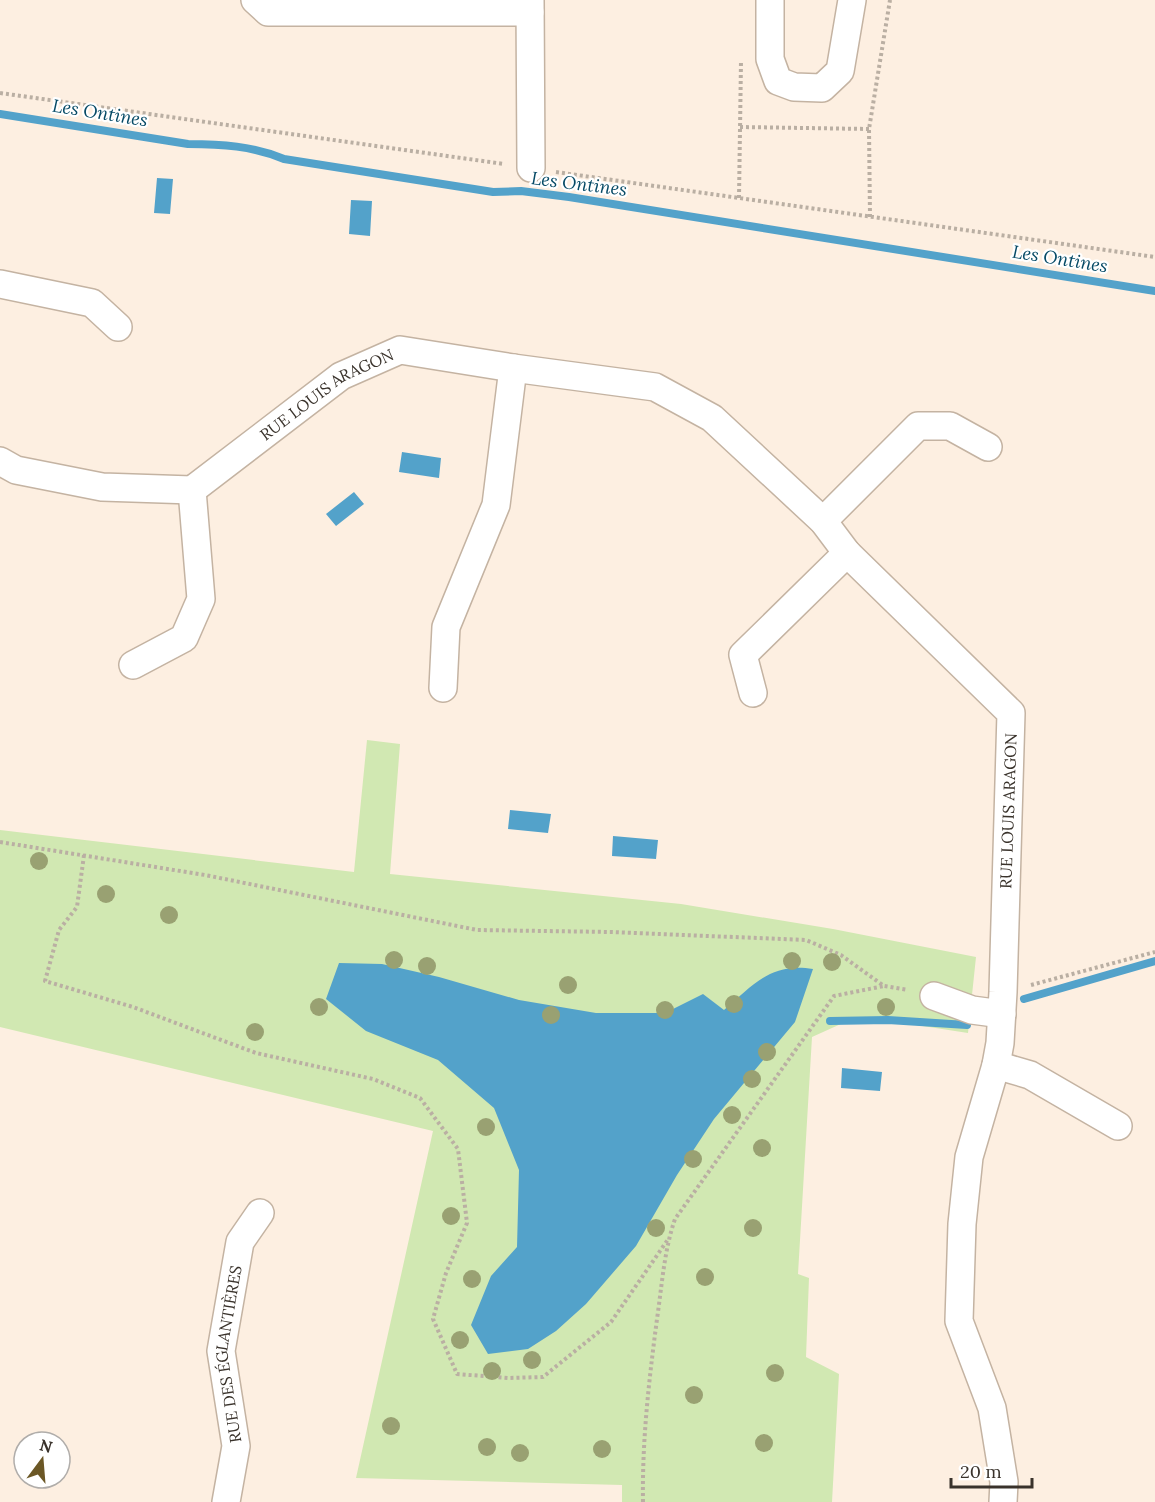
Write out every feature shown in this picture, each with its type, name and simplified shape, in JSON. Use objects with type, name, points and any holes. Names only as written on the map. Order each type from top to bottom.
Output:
[{"type":"street","points":[[255,0],[268,12],[530,6],[531,168]]},
{"type":"street","points":[[770,0],[770,59],[778,81],[794,87],[822,88],[840,71],[852,0]]},
{"type":"street","points":[[0,284],[92,303],[118,327]]},
{"type":"street","name":"RUE LOUIS ARAGON","points":[[192,490],[340,376],[399,350],[654,387],[712,418],[823,521],[847,553],[1011,713],[1002,1003],[996,1065],[969,1157],[962,1224],[959,1321],[992,1408],[1004,1482],[1003,1502]]},
{"type":"street","points":[[443,688],[446,627],[496,505],[513,368]]},
{"type":"street","points":[[823,521],[918,426],[950,426],[988,447]]},
{"type":"street","points":[[0,461],[16,470],[102,487],[192,490],[201,599],[184,638],[132,665]]},
{"type":"street","points":[[753,693],[743,656],[847,553]]},
{"type":"street","points":[[934,996],[972,1010],[1002,1003]]},
{"type":"street","points":[[996,1065],[1029,1075],[1118,1126]]},
{"type":"street","name":"RUE DES ÉGLANTIÈRES","points":[[226,1502],[236,1446],[221,1351],[240,1242],[260,1213]]},
{"type":"path","points":[[870,217],[869,129],[890,0]]},
{"type":"path","points":[[739,198],[741,58]]},
{"type":"path","points":[[0,93],[1155,257]]},
{"type":"path","points":[[740,127],[869,129]]},
{"type":"path","points":[[0,842],[205,875],[477,930],[611,932],[806,940],[841,955],[885,986]]},
{"type":"path","points":[[84,855],[77,907],[59,930],[45,981],[133,1007],[256,1053],[373,1079],[420,1098],[458,1149],[467,1223],[446,1273],[433,1319],[457,1374],[509,1378],[543,1377],[611,1322],[669,1238]]},
{"type":"path","points":[[1002,1003],[1155,952]]},
{"type":"path","points":[[643,1502],[642,1452],[669,1238],[675,1219],[834,996],[885,986],[934,996]]},
{"type":"green space","points":[[367,740],[400,744],[390,874],[681,904],[833,929],[976,957],[968,1033],[903,1023],[843,1023],[812,1037],[798,1274],[809,1278],[806,1357],[839,1374],[832,1502],[622,1502],[622,1485],[356,1478],[433,1131],[0,1027],[0,830],[354,872]]},
{"type":"water","points":[[157,178],[173,179],[170,214],[154,213]]},
{"type":"water","points":[[351,200],[372,201],[370,236],[349,234]]},
{"type":"water","points":[[402,452],[441,458],[439,478],[399,472]]},
{"type":"water","points":[[354,492],[364,504],[336,526],[326,514]]},
{"type":"water","points":[[510,810],[551,814],[548,833],[508,829]]},
{"type":"water","points":[[613,836],[658,840],[656,859],[612,856]]},
{"type":"water","points":[[339,963],[382,964],[439,977],[519,1000],[596,1013],[665,1013],[703,994],[724,1010],[754,984],[774,972],[798,968],[813,969],[795,1022],[714,1119],[677,1175],[636,1246],[586,1304],[556,1331],[528,1349],[488,1354],[471,1325],[491,1276],[517,1247],[519,1170],[494,1108],[438,1060],[366,1031],[326,999]]},
{"type":"water","points":[[842,1068],[882,1072],[880,1091],[841,1088]]},
{"type":"waterway","name":"Les Ontines","points":[[0,114],[188,144],[237,147],[261,151],[284,159],[493,192],[521,191],[569,197],[1155,291]]},
{"type":"waterway","points":[[1024,999],[1155,961]]},
{"type":"waterway","points":[[830,1021],[888,1020],[967,1025]]}]
